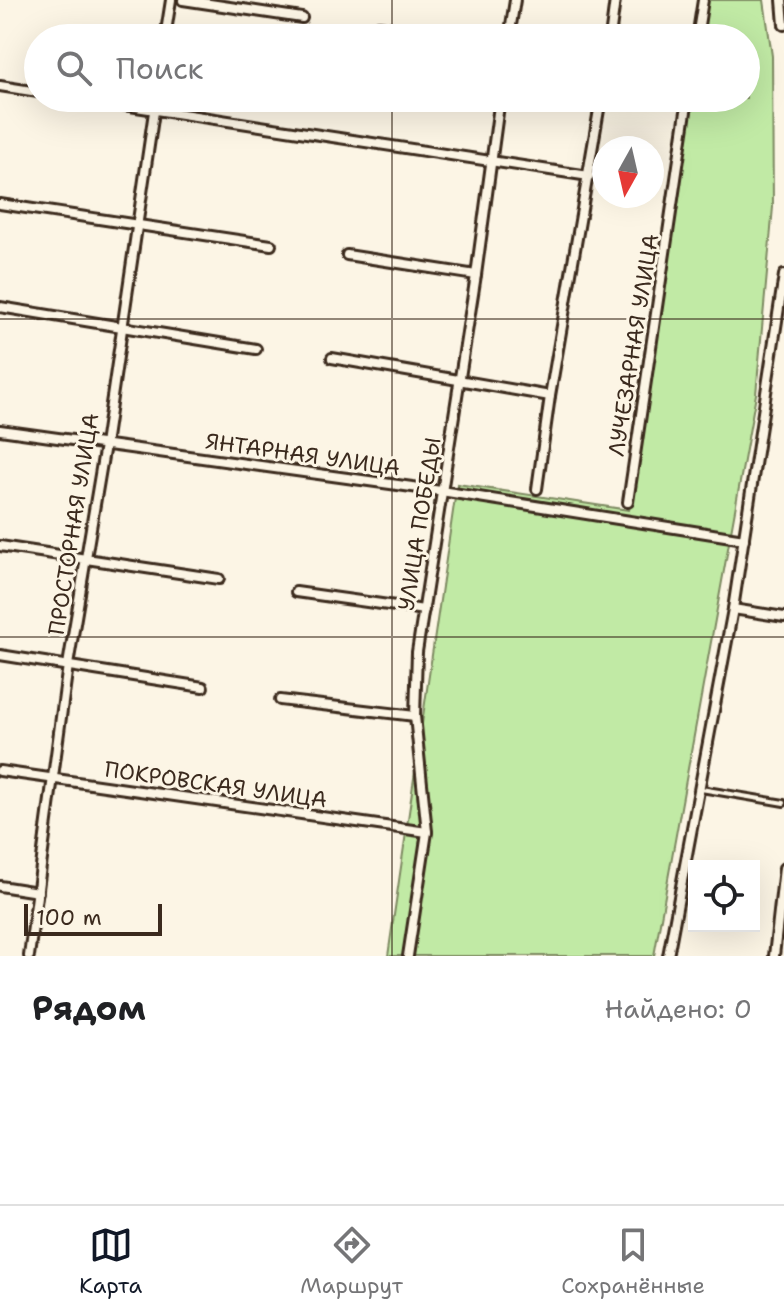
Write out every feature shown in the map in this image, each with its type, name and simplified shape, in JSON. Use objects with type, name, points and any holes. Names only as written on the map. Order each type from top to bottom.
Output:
[{"type":"street","points":[[167,24],[171,0]]},
{"type":"street","points":[[183,0],[302,18]]},
{"type":"street","points":[[511,24],[515,0]]},
{"type":"street","points":[[612,24],[615,0]]},
{"type":"street","points":[[699,24],[703,0]]},
{"type":"street","points":[[782,0],[784,25]]},
{"type":"street","points":[[0,86],[24,90]]},
{"type":"street","name":"ПРОСТОРНАЯ УЛИЦА","points":[[29,956],[68,665],[105,445],[154,112]]},
{"type":"street","points":[[167,112],[589,176]]},
{"type":"street","name":"УЛИЦА ПОБЕДЫ","points":[[408,956],[427,832],[414,686],[498,112]]},
{"type":"street","points":[[537,489],[599,112]]},
{"type":"street","name":"ЛУЧЕЗАРНАЯ УЛИЦА","points":[[628,502],[686,112]]},
{"type":"street","points":[[0,204],[271,245]]},
{"type":"street","points":[[347,255],[476,275]]},
{"type":"street","points":[[668,956],[733,609],[784,275]]},
{"type":"street","points":[[0,307],[256,349]]},
{"type":"street","points":[[332,358],[550,396]]},
{"type":"street","name":"ЯНТАРНАЯ УЛИЦА","points":[[0,430],[441,491],[744,539]]},
{"type":"street","points":[[0,546],[219,579]]},
{"type":"street","points":[[296,592],[424,610]]},
{"type":"street","points":[[733,609],[784,617]]},
{"type":"street","points":[[0,655],[203,687]]},
{"type":"street","points":[[280,700],[415,716]]},
{"type":"street","name":"ПОКРОВСКАЯ УЛИЦА","points":[[0,771],[427,832]]},
{"type":"street","points":[[774,956],[784,868]]},
{"type":"street","points":[[0,886],[38,892]]},
{"type":"lane","points":[[701,789],[784,803]]},
{"type":"green space","points":[[703,0],[764,0],[772,56],[773,207],[756,394],[654,956],[388,956],[457,484],[629,510],[687,112],[760,112],[760,24],[700,24]]}]
